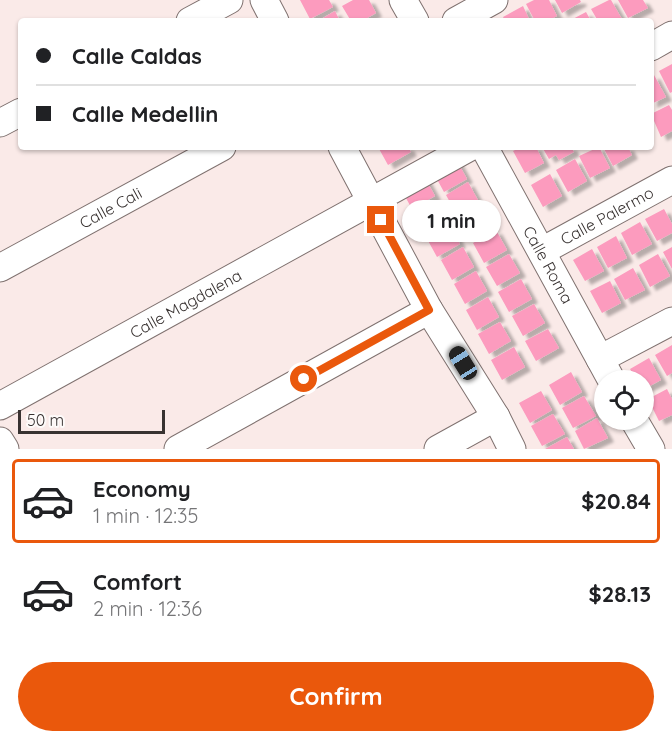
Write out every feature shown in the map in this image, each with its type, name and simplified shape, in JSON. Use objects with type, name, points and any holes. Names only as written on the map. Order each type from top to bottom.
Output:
[{"type":"street","points":[[195,18],[229,0]]},
{"type":"street","points":[[264,0],[273,18]]},
{"type":"street","points":[[403,0],[413,18]]},
{"type":"street","points":[[461,18],[494,0]]},
{"type":"street","points":[[654,44],[672,35]]},
{"type":"street","points":[[0,123],[18,114]]},
{"type":"street","name":"Calle Cali","points":[[0,268],[216,150]]},
{"type":"street","points":[[344,150],[429,310],[496,417],[512,449]]},
{"type":"street","name":"Calle Magdalena","points":[[0,406],[465,150]]},
{"type":"street","name":"Calle Roma","points":[[486,150],[606,370]]},
{"type":"street","name":"Calle Palermo","points":[[542,251],[672,180]]},
{"type":"street","points":[[178,449],[429,310]]},
{"type":"street","points":[[606,370],[672,321]]},
{"type":"street","points":[[438,449],[496,417]]},
{"type":"street","points":[[640,430],[651,449]]},
{"type":"street","points":[[0,441],[4,449]]},
{"type":"building","points":[[300,0],[329,0],[333,7],[309,18]]},
{"type":"building","points":[[353,0],[369,0],[376,13],[367,18],[349,18],[342,6]]},
{"type":"building","points":[[534,0],[549,0],[557,16],[533,18],[526,4]]},
{"type":"building","points":[[555,0],[580,0],[581,2],[562,13]]},
{"type":"building","points":[[611,0],[621,18],[596,18],[591,9]]},
{"type":"building","points":[[618,0],[643,0],[648,8],[628,18]]},
{"type":"building","points":[[523,6],[529,18],[504,18]]},
{"type":"building","points":[[335,11],[338,18],[323,18]]},
{"type":"building","points":[[586,12],[589,18],[575,18]]},
{"type":"building","points":[[672,64],[672,92],[670,93],[659,71]]},
{"type":"building","points":[[654,75],[666,97],[654,103]]},
{"type":"building","points":[[669,105],[672,110],[672,131],[661,137],[654,121],[654,112]]},
{"type":"building","points":[[380,150],[410,150],[411,152],[388,165]]},
{"type":"building","points":[[538,150],[544,163],[525,173],[513,151]]},
{"type":"building","points":[[544,150],[573,150],[574,152],[559,160],[556,155],[549,159]]},
{"type":"building","points":[[592,150],[601,150],[610,168],[590,178],[579,156]]},
{"type":"building","points":[[605,150],[630,150],[632,155],[613,166]]},
{"type":"building","points":[[456,159],[467,179],[444,192],[433,172]]},
{"type":"building","points":[[575,159],[587,181],[568,192],[556,170]]},
{"type":"building","points":[[550,174],[562,196],[543,207],[531,185]]},
{"type":"building","points":[[424,176],[435,196],[412,209],[401,189]]},
{"type":"building","points":[[468,182],[479,202],[457,215],[446,195]]},
{"type":"building","points":[[436,200],[447,219],[424,232],[413,212]]},
{"type":"building","points":[[482,206],[493,226],[470,239],[459,219]]},
{"type":"building","points":[[664,209],[672,224],[672,233],[657,241],[645,219]]},
{"type":"building","points":[[640,222],[652,244],[632,255],[621,233]]},
{"type":"building","points":[[449,224],[460,244],[437,257],[426,237]]},
{"type":"building","points":[[496,230],[507,250],[484,263],[473,243]]},
{"type":"building","points":[[616,236],[627,258],[608,268],[597,247]]},
{"type":"building","points":[[463,247],[474,267],[452,280],[441,260]]},
{"type":"building","points":[[672,247],[672,269],[663,252]]},
{"type":"building","points":[[592,249],[604,271],[585,281],[573,260]]},
{"type":"building","points":[[509,254],[520,273],[497,286],[486,267]]},
{"type":"building","points":[[658,254],[670,276],[650,287],[639,265]]},
{"type":"building","points":[[633,268],[645,290],[625,300],[614,279]]},
{"type":"building","points":[[476,271],[487,291],[465,304],[454,284]]},
{"type":"building","points":[[521,279],[532,299],[509,312],[498,292]]},
{"type":"building","points":[[610,281],[621,303],[602,313],[590,291]]},
{"type":"building","points":[[488,297],[499,317],[477,330],[466,310]]},
{"type":"building","points":[[534,304],[545,323],[523,336],[512,316]]},
{"type":"building","points":[[500,322],[511,341],[489,354],[478,334]]},
{"type":"building","points":[[548,329],[559,348],[536,361],[525,341]]},
{"type":"building","points":[[672,345],[672,373],[667,376],[655,355]]},
{"type":"building","points":[[514,347],[525,367],[502,380],[491,360]]},
{"type":"building","points":[[649,358],[661,380],[654,384],[654,370],[630,369]]},
{"type":"building","points":[[571,372],[582,392],[560,405],[549,385]]},
{"type":"building","points":[[667,389],[672,399],[672,415],[659,421],[654,411],[654,396]]},
{"type":"building","points":[[541,391],[552,410],[530,423],[519,403]]},
{"type":"building","points":[[584,396],[594,413],[594,417],[573,428],[562,408]]},
{"type":"building","points":[[553,414],[565,434],[542,446],[531,426]]},
{"type":"building","points":[[594,420],[594,430],[604,430],[608,438],[584,449],[575,431]]},
{"type":"building","points":[[567,437],[574,449],[545,449]]},
{"type":"route","points":[[304,379],[429,310],[381,220]]}]
